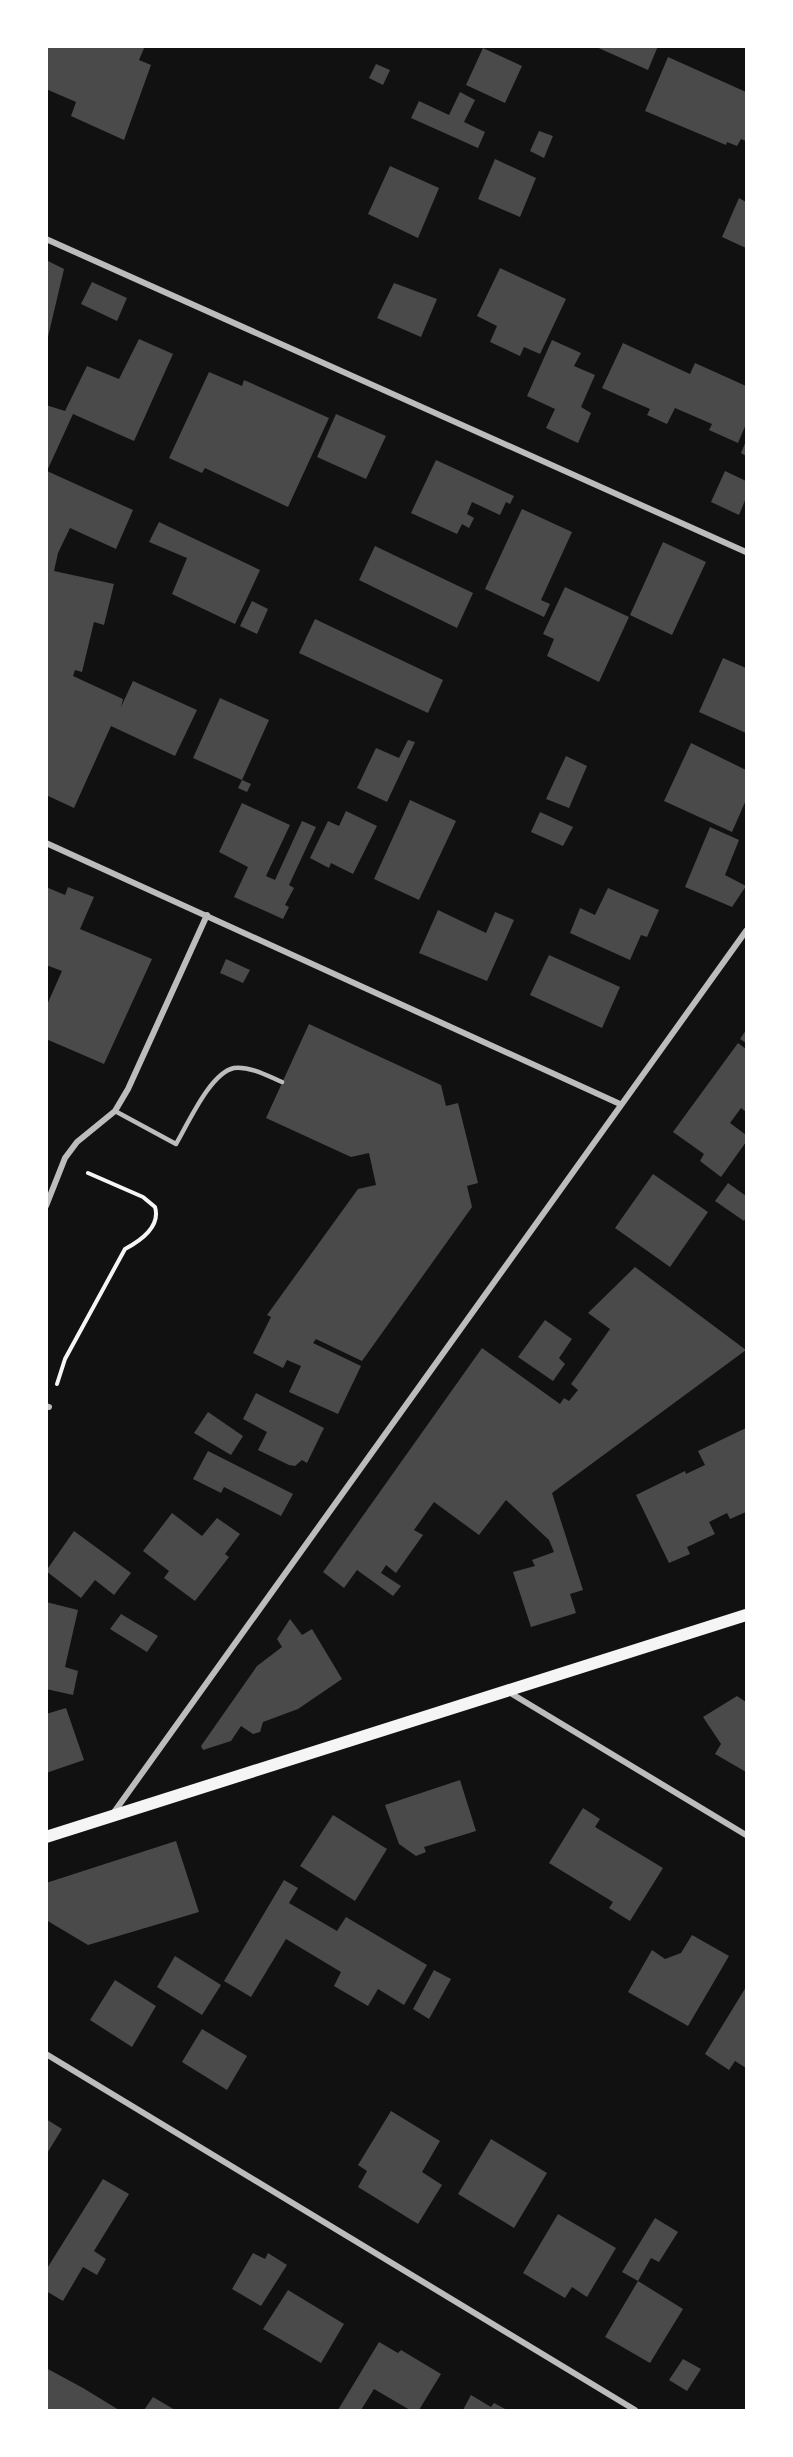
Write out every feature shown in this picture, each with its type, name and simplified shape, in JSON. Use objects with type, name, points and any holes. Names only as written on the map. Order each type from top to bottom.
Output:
[{"type":"main road","points":[[46,1837],[747,1614]]},
{"type":"street","points":[[46,239],[747,552]]},
{"type":"street","points":[[46,843],[620,1104]]},
{"type":"street","points":[[46,1206],[63,1163],[77,1143],[115,1111],[128,1089],[207,915]]},
{"type":"street","points":[[111,1816],[429,1375],[620,1104],[747,931]]},
{"type":"street","points":[[506,1690],[747,1835]]},
{"type":"street","points":[[46,2055],[635,2410]]},
{"type":"lane","points":[[115,1111],[176,1144],[211,1085],[222,1073],[233,1068],[246,1069],[282,1082]]},
{"type":"path","points":[[48,1407],[65,1359],[125,1249],[143,1239],[150,1230],[156,1212],[143,1197],[63,1163]]},
{"type":"building","points":[[46,46],[145,46],[139,60],[151,65],[124,140],[71,116],[76,102],[46,89]]},
{"type":"building","points":[[594,46],[658,46],[648,70]]},
{"type":"building","points":[[483,48],[522,66],[505,103],[466,85]]},
{"type":"building","points":[[668,57],[746,92],[746,141],[741,139],[737,146],[727,142],[726,145],[645,111]]},
{"type":"building","points":[[376,64],[390,70],[383,85],[369,78]]},
{"type":"building","points":[[460,92],[475,100],[464,122],[485,132],[478,148],[411,118],[419,101],[449,115]]},
{"type":"building","points":[[539,131],[553,136],[544,158],[530,151]]},
{"type":"building","points":[[495,159],[536,178],[520,217],[478,199]]},
{"type":"building","points":[[390,166],[439,188],[418,238],[368,214]]},
{"type":"building","points":[[739,198],[746,202],[746,248],[722,237]]},
{"type":"building","points":[[46,260],[64,269],[47,341],[46,341]]},
{"type":"building","points":[[500,268],[566,299],[540,354],[524,347],[520,356],[490,342],[497,326],[477,316]]},
{"type":"building","points":[[92,282],[127,298],[117,321],[81,304]]},
{"type":"building","points":[[394,283],[437,299],[421,337],[377,318]]},
{"type":"building","points":[[139,339],[173,354],[134,441],[73,414],[47,471],[133,510],[116,549],[70,528],[58,553],[54,571],[114,584],[104,625],[94,622],[82,672],[75,670],[73,676],[123,699],[121,707],[133,681],[197,710],[175,756],[111,726],[74,808],[46,795],[46,405],[65,411],[87,366],[119,379]]},
{"type":"building","points":[[552,340],[581,353],[574,366],[595,375],[581,407],[591,413],[578,443],[546,428],[555,409],[527,396]]},
{"type":"building","points":[[623,343],[690,374],[695,363],[746,386],[746,424],[738,443],[709,430],[712,424],[675,408],[667,424],[647,415],[650,409],[602,388]]},
{"type":"building","points":[[209,372],[242,386],[244,380],[329,418],[288,507],[205,468],[202,473],[169,458]]},
{"type":"building","points":[[336,414],[386,436],[366,479],[317,457]]},
{"type":"building","points":[[746,441],[746,456],[741,453]]},
{"type":"building","points":[[436,460],[514,496],[510,504],[506,502],[500,515],[472,502],[467,514],[474,518],[469,528],[462,524],[457,534],[411,513]]},
{"type":"building","points":[[725,471],[746,481],[746,498],[739,515],[711,502]]},
{"type":"building","points":[[522,509],[572,532],[541,600],[550,604],[544,617],[485,589]]},
{"type":"building","points":[[159,522],[260,570],[235,624],[172,594],[187,558],[149,542]]},
{"type":"building","points":[[663,542],[706,562],[672,635],[630,615]]},
{"type":"building","points":[[375,546],[473,593],[457,628],[359,580]]},
{"type":"building","points":[[565,587],[629,617],[599,682],[547,656],[554,639],[543,634]]},
{"type":"building","points":[[252,601],[268,609],[257,634],[240,626]]},
{"type":"building","points":[[315,619],[443,680],[428,713],[299,653]]},
{"type":"building","points":[[723,658],[746,668],[746,733],[699,712]]},
{"type":"building","points":[[220,698],[269,720],[242,780],[193,758]]},
{"type":"building","points":[[408,740],[415,742],[387,802],[357,788],[376,748],[399,758]]},
{"type":"building","points":[[691,743],[746,770],[746,800],[732,832],[664,801]]},
{"type":"building","points":[[566,756],[587,766],[569,808],[546,799]]},
{"type":"building","points":[[242,780],[251,784],[247,792],[238,788]]},
{"type":"building","points":[[410,800],[456,821],[419,900],[374,879]]},
{"type":"building","points":[[242,803],[290,825],[266,876],[275,880],[302,821],[316,827],[289,885],[294,888],[285,905],[289,907],[283,919],[234,897],[248,867],[219,852]]},
{"type":"building","points":[[346,811],[377,826],[353,874],[331,863],[329,868],[310,858],[328,821],[339,826]]},
{"type":"building","points":[[540,812],[573,827],[563,846],[531,832]]},
{"type":"building","points":[[710,827],[739,840],[725,875],[746,886],[732,907],[685,887]]},
{"type":"building","points":[[46,887],[65,895],[68,887],[94,897],[80,929],[152,959],[104,1064],[46,1039],[46,1007],[62,971],[46,965]]},
{"type":"building","points":[[608,888],[659,910],[647,937],[641,935],[630,960],[570,933],[580,908],[595,915]]},
{"type":"building","points":[[438,910],[486,933],[495,912],[514,920],[487,981],[419,953]]},
{"type":"building","points":[[549,955],[620,987],[602,1028],[530,995]]},
{"type":"building","points":[[226,959],[250,970],[243,983],[220,973]]},
{"type":"building","points":[[309,1024],[441,1085],[446,1106],[458,1103],[478,1183],[467,1186],[472,1207],[362,1361],[316,1339],[313,1343],[361,1366],[338,1414],[289,1392],[301,1366],[287,1360],[283,1368],[253,1353],[271,1317],[267,1315],[358,1189],[376,1185],[369,1153],[351,1157],[266,1118]]},
{"type":"building","points":[[746,1030],[746,1043],[740,1039]]},
{"type":"building","points":[[738,1043],[746,1049],[746,1112],[741,1108],[730,1123],[746,1135],[746,1142],[721,1177],[700,1161],[704,1154],[673,1132]]},
{"type":"building","points":[[653,1174],[708,1212],[670,1267],[615,1228]]},
{"type":"building","points":[[728,1183],[746,1196],[744,1221],[715,1201]]},
{"type":"building","points":[[635,1267],[746,1350],[552,1493],[583,1590],[570,1594],[576,1613],[531,1627],[513,1572],[535,1566],[532,1560],[554,1552],[549,1540],[506,1500],[479,1535],[434,1502],[414,1530],[423,1535],[396,1573],[386,1565],[381,1573],[401,1586],[393,1596],[357,1570],[344,1588],[323,1572],[482,1348],[560,1404],[564,1398],[569,1401],[578,1390],[571,1384],[610,1329],[588,1313]]},
{"type":"building","points":[[545,1320],[572,1339],[559,1358],[565,1364],[553,1381],[518,1357]]},
{"type":"building","points":[[256,1393],[324,1428],[307,1463],[302,1460],[295,1466],[289,1465],[258,1450],[267,1432],[243,1419]]},
{"type":"building","points":[[208,1412],[243,1436],[231,1455],[194,1433]]},
{"type":"building","points":[[746,1428],[746,1512],[730,1519],[727,1513],[709,1522],[715,1534],[687,1547],[690,1554],[669,1563],[636,1495],[685,1471],[686,1474],[705,1465],[698,1451]]},
{"type":"building","points":[[208,1451],[293,1494],[281,1516],[224,1487],[221,1493],[193,1479]]},
{"type":"building","points":[[172,1513],[202,1536],[217,1518],[240,1534],[225,1554],[229,1557],[195,1601],[164,1578],[169,1571],[143,1551]]},
{"type":"building","points":[[74,1531],[131,1573],[114,1595],[95,1580],[81,1598],[46,1571]]},
{"type":"building","points":[[46,1602],[78,1610],[65,1667],[78,1671],[73,1695],[46,1689]]},
{"type":"building","points":[[121,1614],[158,1636],[147,1652],[110,1629]]},
{"type":"building","points":[[290,1619],[302,1635],[312,1629],[342,1679],[298,1709],[263,1722],[260,1732],[253,1734],[241,1726],[231,1741],[203,1750],[201,1746],[257,1666],[282,1647],[277,1639]]},
{"type":"building","points":[[737,1696],[746,1702],[746,1772],[715,1754],[721,1744],[703,1717]]},
{"type":"building","points":[[66,1708],[84,1760],[46,1773],[46,1714]]},
{"type":"building","points":[[460,1780],[476,1831],[424,1847],[426,1852],[416,1856],[399,1844],[385,1805]]},
{"type":"building","points":[[583,1808],[600,1819],[595,1827],[663,1868],[630,1921],[609,1908],[613,1902],[549,1863]]},
{"type":"building","points":[[333,1815],[387,1849],[355,1901],[300,1866]]},
{"type":"building","points":[[176,1841],[199,1912],[88,1945],[46,1920],[46,1883]]},
{"type":"building","points":[[284,1880],[298,1888],[289,1903],[337,1931],[346,1917],[427,1965],[404,2005],[378,1989],[368,2006],[334,1986],[341,1972],[286,1939],[251,1997],[224,1981]]},
{"type":"building","points":[[692,1935],[729,1956],[688,2026],[628,1992],[652,1950],[665,1959],[681,1953]]},
{"type":"building","points":[[175,1956],[221,1985],[202,2015],[157,1987]]},
{"type":"building","points":[[434,1970],[451,1979],[429,2019],[413,2009]]},
{"type":"building","points":[[115,1980],[156,2006],[132,2047],[90,2020]]},
{"type":"building","points":[[746,1987],[746,2068],[735,2061],[729,2070],[705,2054]]},
{"type":"building","points":[[202,2029],[247,2056],[227,2090],[182,2062]]},
{"type":"building","points":[[391,2111],[440,2141],[422,2172],[442,2185],[418,2224],[358,2187],[367,2171],[358,2165]]},
{"type":"building","points":[[46,2119],[62,2129],[46,2155]]},
{"type":"building","points":[[491,2139],[547,2173],[514,2228],[458,2194]]},
{"type":"building","points":[[103,2179],[129,2194],[94,2251],[106,2259],[97,2275],[83,2267],[63,2301],[46,2291],[46,2270]]},
{"type":"building","points":[[558,2214],[616,2248],[587,2297],[572,2287],[565,2298],[523,2273]]},
{"type":"building","points":[[655,2218],[678,2232],[659,2262],[651,2258],[638,2281],[622,2272]]},
{"type":"building","points":[[253,2253],[265,2259],[268,2253],[287,2265],[261,2306],[232,2289]]},
{"type":"building","points":[[638,2281],[683,2309],[650,2363],[605,2337]]},
{"type":"building","points":[[288,2290],[344,2324],[321,2363],[263,2329]]},
{"type":"building","points":[[379,2342],[398,2353],[401,2350],[441,2374],[419,2410],[410,2410],[374,2389],[361,2410],[338,2410]]},
{"type":"building","points":[[683,2359],[701,2369],[687,2391],[669,2380]]},
{"type":"building","points":[[46,2368],[83,2388],[119,2410],[46,2410]]},
{"type":"building","points":[[471,2395],[491,2407],[494,2403],[507,2410],[463,2410]]},
{"type":"building","points":[[153,2397],[175,2410],[144,2410]]}]
